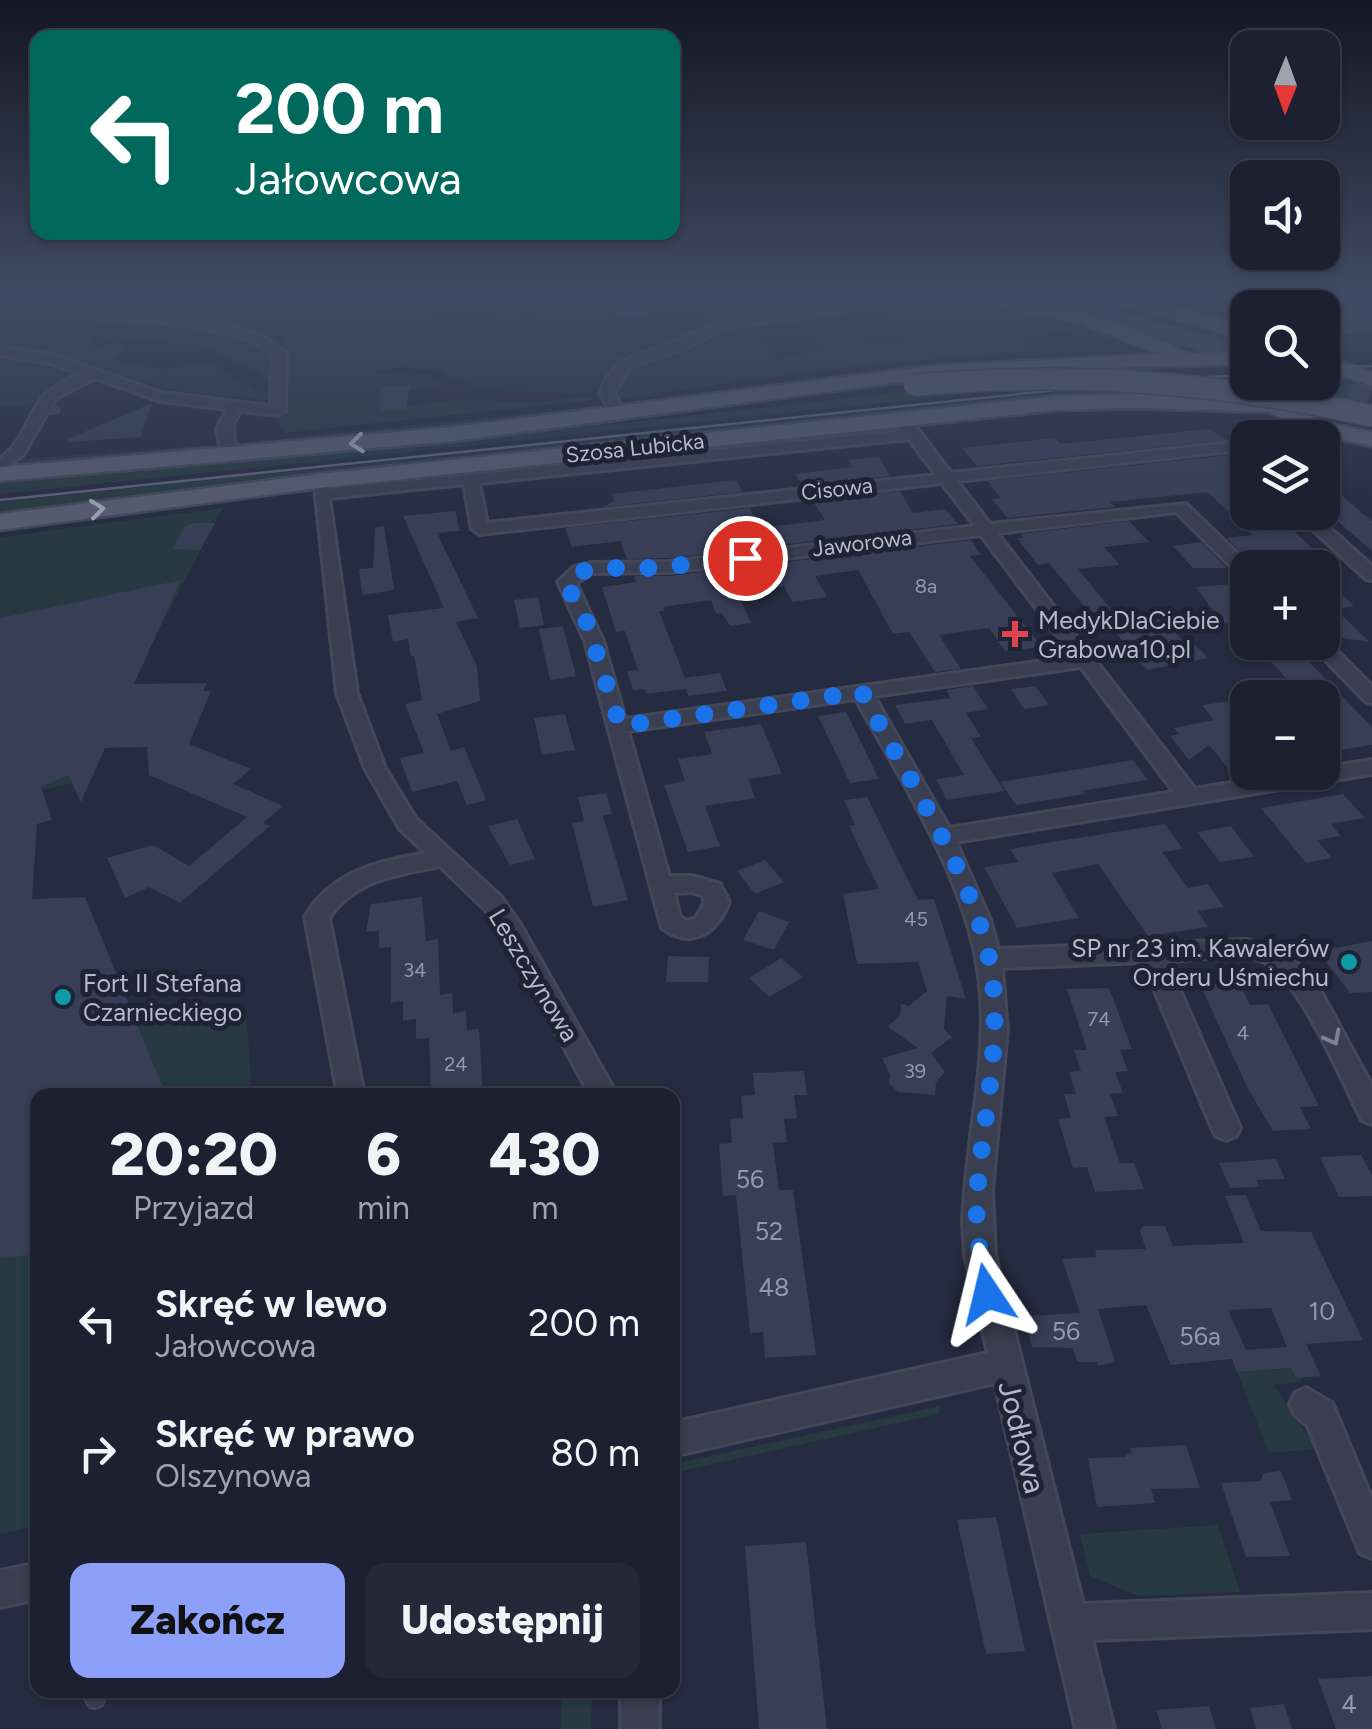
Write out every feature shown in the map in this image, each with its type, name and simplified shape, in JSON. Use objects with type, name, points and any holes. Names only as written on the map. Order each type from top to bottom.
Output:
[{"type":"main road","name":"Szosa Lubicka","points":[[0,474],[454,434],[894,377]]},
{"type":"main road","points":[[454,434],[1012,377]]},
{"type":"main road","points":[[1143,377],[1249,390],[1370,395]]},
{"type":"main road","points":[[1217,377],[1303,420]]},
{"type":"main road","points":[[1346,377],[1370,395]]},
{"type":"main road","name":"Szosa Lubicka","points":[[0,522],[908,427],[1058,403],[1134,401],[1272,406],[1370,395]]},
{"type":"main road","points":[[1134,401],[1265,420]]},
{"type":"main road","points":[[1340,432],[1372,439]]},
{"type":"street","points":[[0,466],[14,458],[48,411],[48,397],[87,377]]},
{"type":"street","points":[[100,377],[160,397],[278,411],[279,377]]},
{"type":"street","points":[[612,377],[606,393],[617,412]]},
{"type":"street","points":[[236,406],[226,420],[224,433],[228,447],[242,454]]},
{"type":"street","points":[[320,488],[471,479],[908,427],[1189,796]]},
{"type":"street","name":"Cisowa","points":[[471,479],[480,529],[1230,446]]},
{"type":"street","name":"Leszczynowa","points":[[320,488],[346,694],[375,768],[408,824],[492,903],[512,930],[600,1088]]},
{"type":"street","name":"Jaworowa","points":[[620,726],[594,641],[567,582],[580,571],[669,567],[1180,506],[1230,555]]},
{"type":"street","points":[[1322,530],[1372,574]]},
{"type":"street","points":[[662,884],[692,884],[712,890],[716,896],[711,919],[699,930],[676,928],[668,914],[620,726],[1084,660]]},
{"type":"street","points":[[1335,660],[1372,697]]},
{"type":"street","name":"Jodłowa","points":[[862,692],[940,837],[979,921],[990,959],[994,1010],[977,1227],[983,1275],[1094,1729]]},
{"type":"street","points":[[940,837],[1372,767]]},
{"type":"street","points":[[350,1088],[316,917],[325,902],[354,877],[442,858]]},
{"type":"street","points":[[990,959],[1255,950],[1278,956],[1292,968],[1372,1112]]},
{"type":"street","points":[[1151,953],[1226,1128]]},
{"type":"street","points":[[680,1438],[1004,1365]]},
{"type":"street","points":[[1306,1404],[1320,1415],[1372,1541]]},
{"type":"street","points":[[0,1589],[30,1583]]},
{"type":"street","points":[[1069,1623],[1372,1611]]},
{"type":"street","points":[[640,1698],[640,1729]]},
{"type":"shaded area","points":[[0,377],[115,377],[28,405],[0,407]]},
{"type":"shaded area","points":[[126,377],[233,377],[256,391],[283,396],[286,377],[432,377],[444,383],[409,391],[409,385],[383,387],[378,409],[406,410],[407,406],[461,399],[531,403],[581,397],[601,399],[285,433],[277,423],[288,402],[177,391]]},
{"type":"shaded area","points":[[448,377],[606,377],[590,393],[493,391]]},
{"type":"shaded area","points":[[621,377],[775,377],[620,399],[616,392]]},
{"type":"shaded area","points":[[839,377],[848,377],[630,403]]},
{"type":"shaded area","points":[[985,377],[1106,377],[1084,379],[1086,382],[0,494],[0,480],[241,461],[953,386]]},
{"type":"shaded area","points":[[1340,377],[1360,386],[1361,392],[1340,398]]},
{"type":"shaded area","points":[[1165,384],[1161,394],[1058,397],[957,406],[282,479],[0,514],[0,502],[1092,388],[1096,391]]},
{"type":"shaded area","points":[[594,407],[581,412],[419,430],[244,442]]},
{"type":"shaded area","points":[[214,445],[216,448],[210,451],[15,463],[21,459]]},
{"type":"shaded area","points":[[223,508],[78,782],[5,798],[0,805],[0,537]]},
{"type":"shaded area","points":[[0,927],[131,1016],[246,1008],[252,1088],[30,1088],[30,1528],[0,1534]]},
{"type":"shaded area","points":[[1295,1368],[1302,1382],[1274,1385],[1317,1449],[1269,1453],[1237,1372]]},
{"type":"shaded area","points":[[940,1406],[939,1414],[680,1471],[680,1462]]},
{"type":"shaded area","points":[[1218,1525],[1240,1592],[1138,1596],[1090,1576],[1080,1534]]},
{"type":"shaded area","points":[[561,1698],[592,1698],[591,1729],[561,1729]]},
{"type":"building","points":[[410,385],[406,410],[378,411],[382,387]]},
{"type":"building","points":[[152,403],[141,437],[69,442],[68,439]]},
{"type":"building","points":[[1210,429],[1227,440],[977,466],[962,448],[1055,438],[1061,444]]},
{"type":"building","points":[[1230,455],[1230,513],[1208,492],[1007,518],[992,499],[1001,498],[987,481]]},
{"type":"building","points":[[879,457],[890,476],[803,486],[795,474],[853,467],[849,460]]},
{"type":"building","points":[[736,480],[742,492],[603,507],[614,501],[612,494]]},
{"type":"building","points":[[900,491],[913,513],[945,509],[958,524],[669,558],[627,559],[620,541],[572,547],[565,528],[750,508],[760,528],[825,520],[813,501]]},
{"type":"building","points":[[1340,494],[1372,521],[1372,551],[1340,523]]},
{"type":"building","points":[[455,511],[460,531],[437,533],[478,618],[456,622],[477,666],[480,701],[437,714],[451,751],[464,747],[486,800],[467,805],[457,781],[412,792],[400,758],[424,753],[405,704],[422,700],[408,639],[393,642],[388,615],[444,608],[403,516]]},
{"type":"building","points":[[1129,521],[1149,542],[1104,547],[1120,565],[1078,569],[1123,624],[1101,627],[1049,563],[1038,565],[1017,538],[1023,538],[1020,534]]},
{"type":"building","points":[[215,523],[200,550],[173,549],[185,526]]},
{"type":"building","points":[[384,526],[394,590],[362,595],[359,569],[373,568],[375,527]]},
{"type":"building","points":[[1248,530],[1293,530],[1314,550],[1239,550],[1227,538],[1253,535]]},
{"type":"building","points":[[971,540],[981,555],[970,556],[1042,647],[1005,651],[989,628],[939,635],[961,669],[935,672],[909,632],[893,634],[858,570],[815,576],[827,597],[792,602],[784,586],[737,592],[751,623],[730,626],[722,613],[716,614],[711,600],[663,607],[664,611],[659,611],[685,678],[720,673],[727,691],[688,696],[686,689],[646,694],[645,689],[633,690],[627,671],[638,670],[625,631],[616,632],[602,587],[636,582],[634,576],[669,576]]},
{"type":"building","points":[[1201,542],[1227,568],[1193,568],[1173,546]]},
{"type":"building","name":"Fort II Stefana Czarnieckiego","points":[[181,580],[134,684],[207,683],[203,691],[211,691],[189,744],[251,769],[233,784],[283,806],[263,823],[270,826],[180,903],[149,887],[125,898],[107,858],[153,845],[189,866],[247,817],[149,775],[147,747],[105,748],[81,802],[68,775],[41,787],[52,820],[37,824],[32,899],[85,897],[163,1088],[30,1088],[30,1255],[0,1258],[0,618]]},
{"type":"building","points":[[1230,584],[1230,626],[1223,624],[1196,587]]},
{"type":"building","points":[[1340,593],[1354,606],[1340,608]]},
{"type":"building","points":[[538,597],[544,625],[520,628],[514,600]]},
{"type":"building","points":[[1340,614],[1370,642],[1340,638]]},
{"type":"building","points":[[1162,619],[1185,643],[1192,642],[1208,658],[1147,670],[1110,626]]},
{"type":"building","points":[[563,626],[576,676],[550,680],[539,629]]},
{"type":"building","points":[[1269,660],[1307,660],[1327,680],[1288,680]]},
{"type":"building","points":[[973,686],[988,709],[966,713],[981,737],[971,738],[1004,791],[947,800],[936,779],[964,775],[932,720],[905,724],[895,705],[951,698],[946,690]]},
{"type":"building","points":[[1035,686],[1049,705],[1024,709],[1011,689]]},
{"type":"building","points":[[1340,694],[1372,727],[1372,745],[1340,750]]},
{"type":"building","points":[[1230,701],[1230,768],[1209,745],[1189,760],[1170,736],[1179,734],[1174,728],[1214,720],[1202,705]]},
{"type":"building","points":[[846,712],[879,779],[850,783],[818,716]]},
{"type":"building","points":[[565,714],[575,750],[542,755],[534,718]]},
{"type":"building","points":[[761,724],[782,774],[748,779],[755,798],[705,806],[720,846],[688,852],[664,785],[685,781],[678,759],[712,754],[704,732]]},
{"type":"building","points":[[1133,760],[1148,780],[1082,791],[1085,794],[1016,805],[1000,782]]},
{"type":"building","points":[[606,793],[612,814],[603,816],[628,900],[593,907],[572,823],[584,821],[578,797]]},
{"type":"building","points":[[1343,794],[1365,818],[1331,824],[1341,836],[1317,840],[1332,858],[1306,863],[1261,808]]},
{"type":"building","points":[[867,797],[918,900],[934,899],[966,999],[947,996],[944,1029],[952,1037],[931,1053],[945,1072],[936,1082],[935,1095],[898,1092],[889,1083],[890,1075],[882,1058],[918,1048],[888,1027],[900,1015],[901,1004],[909,1006],[927,991],[918,962],[857,964],[843,894],[879,889],[849,826],[855,825],[844,800]]},
{"type":"building","points":[[517,819],[535,859],[510,865],[488,826]]},
{"type":"building","points":[[1165,824],[1183,849],[1162,852],[1188,888],[1208,884],[1224,907],[1198,911],[1208,927],[1148,936],[1098,864],[1052,873],[1079,918],[1017,928],[984,867],[1018,862],[1010,849]]},
{"type":"building","points":[[1231,826],[1254,857],[1220,862],[1197,832]]},
{"type":"building","points":[[765,860],[784,882],[755,894],[737,871]]},
{"type":"building","points":[[422,897],[426,941],[438,939],[440,995],[452,993],[453,1013],[466,1011],[467,1030],[479,1029],[483,1088],[431,1088],[429,1038],[416,1039],[416,1019],[403,1021],[403,1001],[391,1003],[391,947],[379,948],[379,931],[366,932],[371,904]]},
{"type":"building","points":[[759,911],[789,922],[774,950],[743,940]]},
{"type":"building","name":"SP nr 23 im. Kawalerów Orderu Uśmiechu","points":[[1372,941],[1372,992],[1350,993],[1318,951]]},
{"type":"building","points":[[668,956],[709,957],[708,982],[666,982]]},
{"type":"building","points":[[781,958],[803,977],[769,997],[749,978]]},
{"type":"building","points":[[1239,982],[1250,1005],[1268,1004],[1319,1106],[1300,1107],[1311,1129],[1273,1131],[1247,1087],[1200,984]]},
{"type":"building","points":[[1109,988],[1132,1049],[1120,1050],[1128,1071],[1115,1072],[1123,1093],[1110,1094],[1118,1116],[1104,1117],[1120,1163],[1134,1163],[1144,1189],[1095,1192],[1087,1167],[1073,1168],[1058,1119],[1071,1118],[1064,1094],[1076,1094],[1069,1072],[1081,1071],[1074,1050],[1087,1050],[1067,989]]},
{"type":"building","points":[[804,1071],[807,1095],[794,1095],[797,1118],[784,1119],[787,1142],[773,1143],[779,1190],[793,1190],[816,1355],[765,1358],[763,1332],[750,1333],[736,1195],[723,1196],[719,1144],[732,1143],[730,1119],[743,1118],[741,1096],[755,1095],[753,1073]]},
{"type":"building","points":[[1361,1155],[1372,1175],[1372,1196],[1339,1197],[1320,1157]]},
{"type":"building","points":[[1276,1159],[1285,1179],[1257,1180],[1259,1187],[1230,1188],[1219,1163]]},
{"type":"building","points":[[1246,1195],[1261,1231],[1311,1232],[1363,1340],[1306,1344],[1321,1376],[1296,1378],[1291,1368],[1237,1372],[1232,1359],[1171,1365],[1146,1305],[1098,1309],[1115,1362],[1098,1366],[1097,1362],[1077,1362],[1073,1348],[1032,1347],[1024,1316],[1080,1313],[1062,1259],[1097,1257],[1095,1250],[1146,1249],[1140,1231],[1143,1226],[1165,1226],[1173,1246],[1244,1243],[1225,1196]],"holes":[[[1271,1308],[1287,1347],[1246,1350],[1228,1310]]]},
{"type":"building","points":[[1186,1445],[1200,1488],[1151,1489],[1155,1503],[1097,1507],[1088,1458],[1126,1457],[1126,1453],[1132,1454],[1130,1448]]},
{"type":"building","points":[[1281,1471],[1292,1500],[1270,1502],[1290,1556],[1246,1557],[1221,1483],[1260,1481],[1264,1473]]},
{"type":"building","points":[[996,1517],[1025,1651],[986,1654],[957,1520]]},
{"type":"building","points":[[806,1542],[827,1729],[759,1729],[745,1546]]},
{"type":"building","points":[[1372,1676],[1372,1729],[1336,1729],[1318,1679]]},
{"type":"building","points":[[1284,1704],[1292,1729],[1256,1729],[1250,1708]]},
{"type":"building","points":[[1209,1706],[1216,1729],[1162,1729],[1156,1710]]},
{"type":"tunnel","points":[[1340,387],[1372,399]]},
{"type":"tram line","points":[[0,500],[1216,377]]},
{"type":"place","name":"MedykDlaCiebie Grabowa10.pl","points":[[1015,634]]},
{"type":"place","name":"SP nr 23 im. Kawalerów Orderu Uśmiechu","points":[[1349,962]]},
{"type":"place","name":"Fort II Stefana Czarnieckiego","points":[[63,997]]},
{"type":"route","points":[[745,558],[654,568],[591,568],[567,582],[594,641],[620,726],[862,692],[940,837],[979,921],[990,959],[994,1010],[977,1195],[978,1239],[987,1294]]}]
